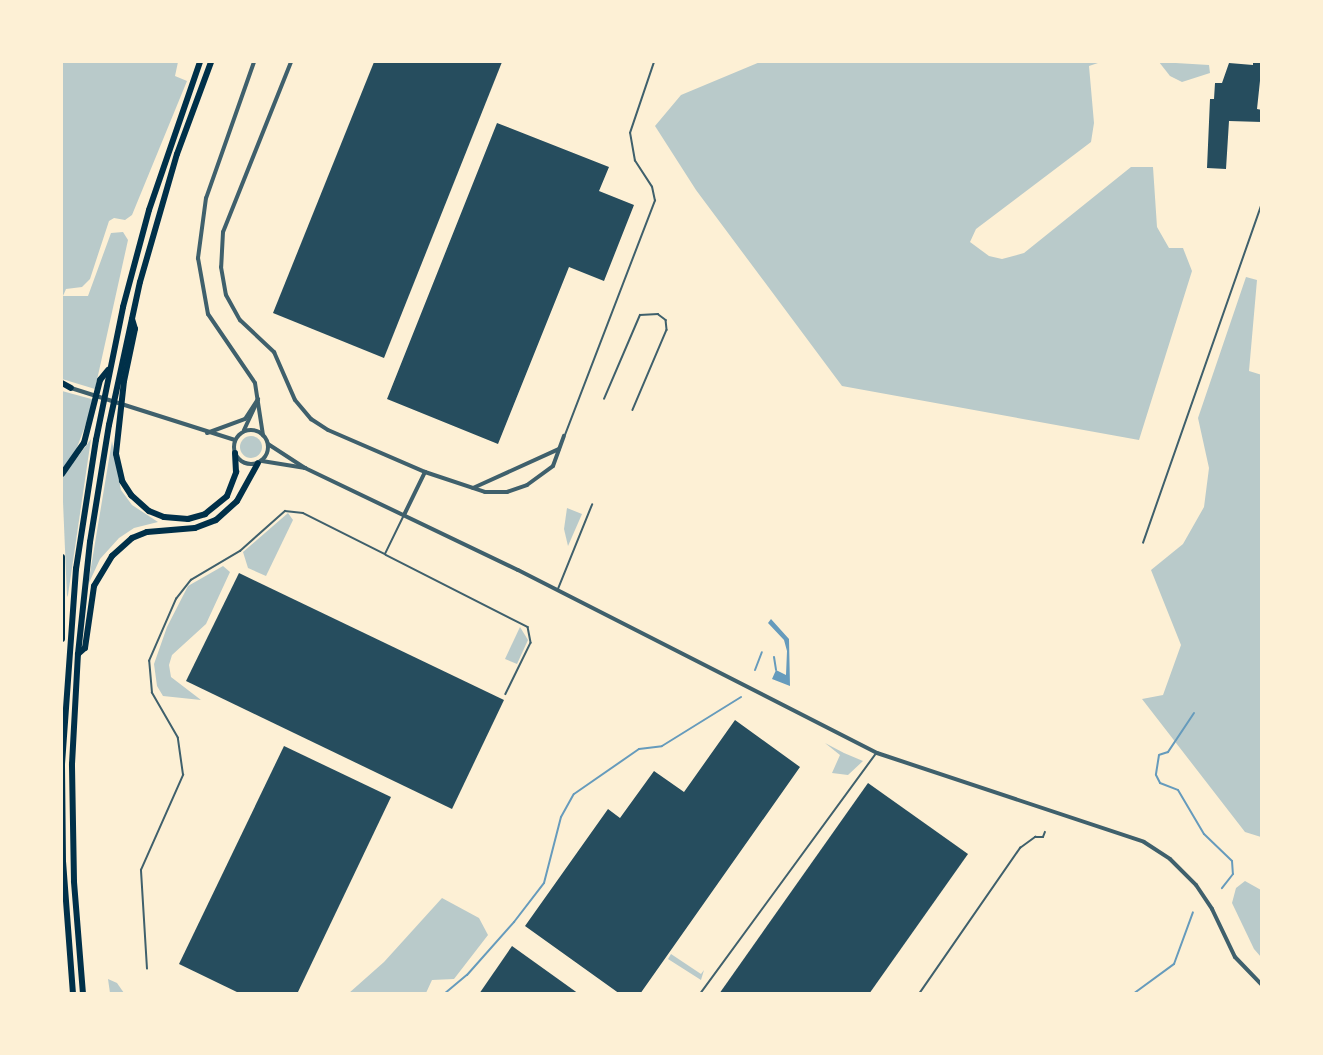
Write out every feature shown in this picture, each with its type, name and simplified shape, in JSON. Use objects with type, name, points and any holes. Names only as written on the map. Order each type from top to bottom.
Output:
[{"type":"highway","points":[[73,993],[63,862],[62,725],[76,569],[109,368],[149,210],[200,62]]},
{"type":"highway","points":[[84,993],[72,827],[78,654],[99,482],[131,316],[173,168],[211,62]]},
{"type":"highway","points":[[131,316],[135,329],[124,381],[116,454],[122,481],[131,495],[149,511],[164,517],[188,519],[205,514],[227,496],[236,472],[235,453]]},
{"type":"highway","points":[[62,474],[81,450],[100,380],[109,368]]},
{"type":"highway","points":[[62,382],[71,388]]},
{"type":"highway","points":[[62,388],[71,388]]},
{"type":"highway","points":[[78,654],[85,648],[94,586],[112,556],[147,532],[195,528],[221,516],[241,496],[260,462]]},
{"type":"highway","points":[[62,557],[62,639]]},
{"type":"street","points":[[254,62],[206,198],[198,258],[208,314],[253,376],[263,435],[268,444],[305,468],[558,590],[877,753],[1114,831],[1153,848],[1196,885],[1212,909],[1235,957],[1262,986]]},
{"type":"street","points":[[291,62],[223,232],[221,267],[226,295],[240,320],[274,352],[295,400],[311,419],[328,430],[425,472],[494,493],[517,489],[553,466],[564,436]]},
{"type":"street","points":[[71,388],[235,440]]},
{"type":"street","points":[[258,399],[254,415],[235,440],[235,453],[244,463],[260,462],[305,468]]},
{"type":"street","points":[[207,433],[245,419],[258,399]]},
{"type":"street","points":[[242,432],[253,430],[263,435]]},
{"type":"street","points":[[260,462],[268,444]]},
{"type":"street","points":[[472,488],[559,449]]},
{"type":"street","points":[[404,515],[425,472]]},
{"type":"lane","points":[[564,436],[646,233],[655,201],[652,187],[635,161],[630,133],[654,62]]},
{"type":"lane","points":[[1143,543],[1262,203]]},
{"type":"lane","points":[[604,399],[640,315],[658,314],[666,320],[668,330],[633,410]]},
{"type":"lane","points":[[558,590],[592,505]]},
{"type":"lane","points":[[147,969],[141,870],[183,776],[178,738],[152,693],[149,661],[176,599],[191,580],[240,551],[285,511],[303,513],[528,627],[531,643],[506,694]]},
{"type":"lane","points":[[385,554],[404,515]]},
{"type":"lane","points":[[700,993],[877,753]]},
{"type":"lane","points":[[919,993],[1020,848],[1035,837],[1043,837],[1045,832]]},
{"type":"shaded area","points":[[62,62],[178,62],[175,76],[187,81],[132,215],[125,220],[114,218],[109,221],[90,279],[82,287],[66,289],[63,296],[88,296],[111,233],[123,232],[128,240],[95,389],[62,379]]},
{"type":"shaded area","points":[[760,62],[1101,62],[1089,66],[1094,123],[1091,142],[976,229],[970,242],[989,256],[1002,259],[1024,253],[1131,167],[1153,167],[1157,227],[1169,248],[1183,248],[1192,271],[1139,440],[842,386],[696,190],[655,126],[681,95]]},
{"type":"shaded area","points":[[1159,62],[1209,65],[1210,73],[1182,82],[1170,76]]},
{"type":"shaded area","points":[[1246,277],[1257,280],[1249,371],[1262,375],[1261,837],[1245,832],[1142,699],[1163,695],[1181,645],[1151,570],[1183,544],[1204,507],[1209,468],[1198,418]]},
{"type":"shaded area","points":[[62,391],[95,400],[76,450],[62,469]]},
{"type":"shaded area","points":[[251,436],[259,439],[262,447],[259,455],[251,458],[243,455],[240,447],[243,439]]},
{"type":"shaded area","points":[[91,439],[68,595],[67,597],[62,478]]},
{"type":"shaded area","points":[[112,441],[121,490],[132,505],[158,522],[134,528],[119,538],[100,559],[88,585]]},
{"type":"shaded area","points":[[567,508],[582,514],[568,546],[564,529]]},
{"type":"shaded area","points":[[288,513],[293,520],[266,576],[248,568],[243,552]]},
{"type":"shaded area","points":[[223,566],[230,572],[206,624],[172,655],[169,665],[171,677],[201,700],[163,696],[157,686],[154,664],[167,627],[188,586]]},
{"type":"shaded area","points":[[520,627],[528,640],[517,664],[505,659]]},
{"type":"shaded area","points":[[825,743],[863,761],[848,775],[832,773],[840,755]]},
{"type":"shaded area","points":[[1245,881],[1261,890],[1261,957],[1254,949],[1232,903],[1236,888]]},
{"type":"shaded area","points":[[442,898],[479,918],[488,935],[454,979],[432,980],[426,993],[349,993],[384,962]]},
{"type":"shaded area","points":[[671,954],[701,974],[704,970],[701,980],[668,959]]},
{"type":"shaded area","points":[[108,979],[117,983],[124,993],[110,993]]},
{"type":"water","points":[[771,619],[789,639],[790,686],[772,679],[776,670],[786,675],[787,651],[784,640],[768,623]]},
{"type":"building","points":[[374,62],[502,62],[384,358],[273,313]]},
{"type":"building","points":[[1253,62],[1262,62],[1257,109],[1262,110],[1262,122],[1229,121],[1226,169],[1207,168],[1210,99],[1214,99],[1215,83],[1222,83],[1229,63],[1253,65]]},
{"type":"building","points":[[497,123],[609,167],[599,191],[634,205],[604,281],[569,267],[498,444],[387,399]]},
{"type":"building","points":[[239,573],[504,700],[452,809],[186,681]]},
{"type":"building","points":[[735,720],[800,767],[640,994],[620,994],[525,926],[608,809],[620,818],[654,771],[684,792]]},
{"type":"building","points":[[284,746],[391,797],[297,994],[241,994],[179,964]]},
{"type":"building","points":[[868,783],[968,854],[869,994],[719,994]]},
{"type":"building","points":[[512,946],[579,994],[479,994]]},
{"type":"waterway","points":[[755,670],[762,652]]},
{"type":"waterway","points":[[774,657],[776,670]]},
{"type":"waterway","points":[[444,994],[467,975],[514,922],[544,883],[561,817],[574,794],[639,749],[662,746],[741,697]]},
{"type":"waterway","points":[[1194,713],[1168,752],[1159,755],[1156,775],[1160,783],[1178,790],[1204,834],[1232,861],[1233,874],[1222,888]]},
{"type":"waterway","points":[[1133,994],[1174,964],[1193,912]]}]
